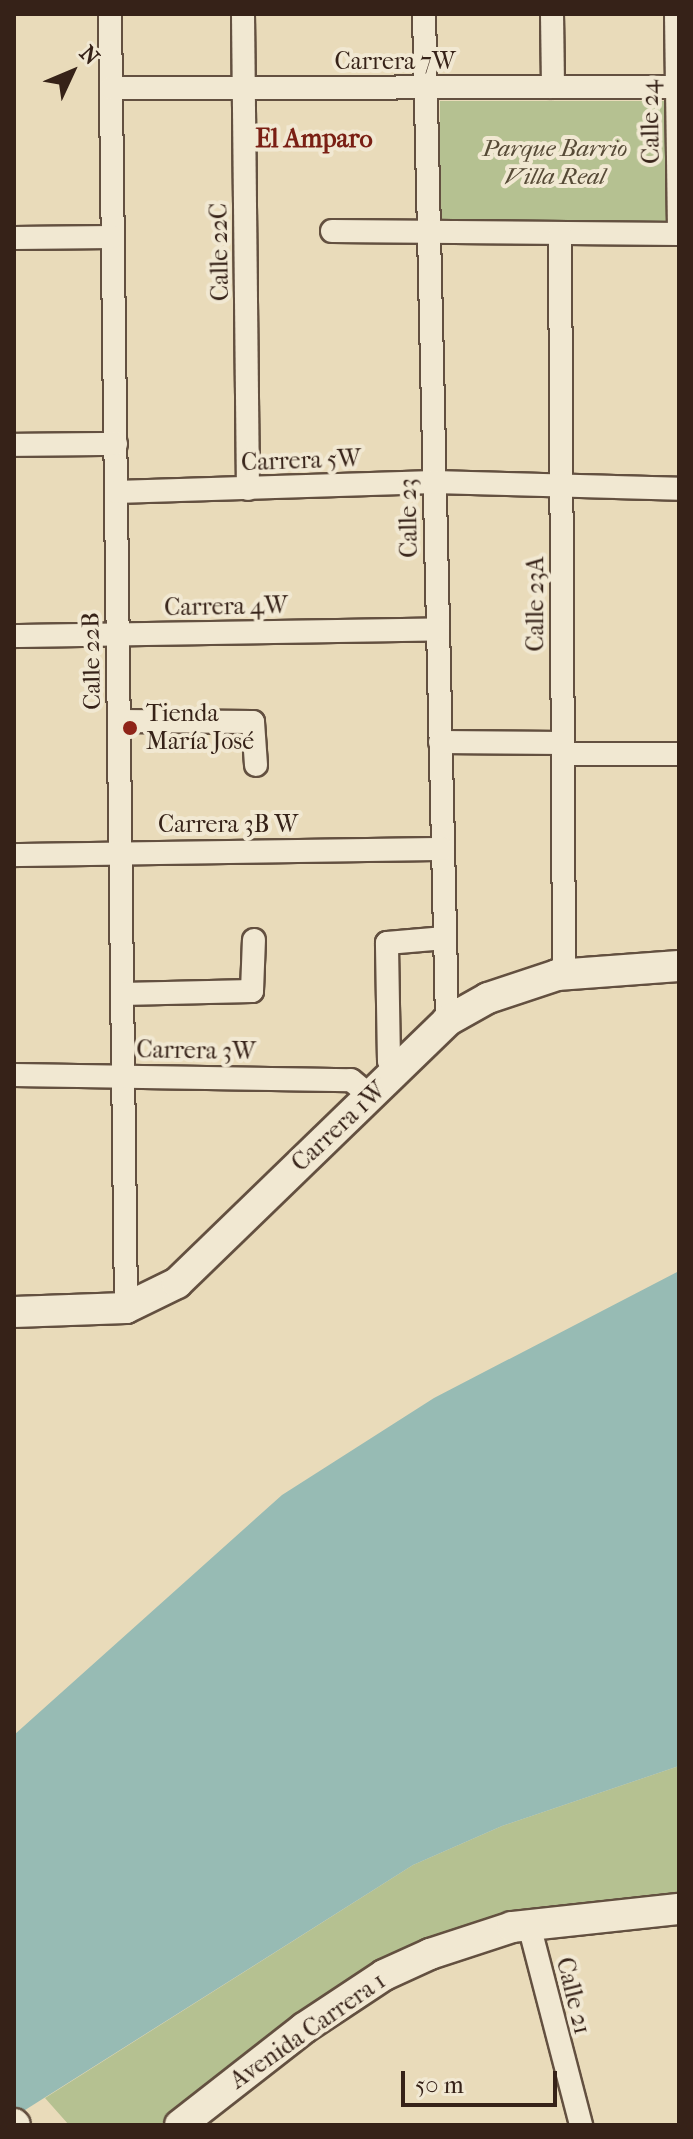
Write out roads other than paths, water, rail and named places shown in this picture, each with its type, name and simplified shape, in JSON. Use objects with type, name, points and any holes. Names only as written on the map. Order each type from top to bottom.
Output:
[{"type":"street","name":"Calle 22B","points":[[110,14],[126,1308]]},
{"type":"street","name":"Calle 22C","points":[[243,14],[248,489]]},
{"type":"street","name":"Calle 23","points":[[424,14],[447,1021]]},
{"type":"street","points":[[552,14],[553,87]]},
{"type":"street","name":"Calle 24","points":[[676,14],[679,232]]},
{"type":"street","name":"Carrera 7W","points":[[111,88],[678,87]]},
{"type":"street","points":[[332,231],[679,232]]},
{"type":"street","name":"Calle 23A","points":[[560,234],[564,974]]},
{"type":"street","points":[[14,238],[113,237]]},
{"type":"street","points":[[14,445],[116,444]]},
{"type":"street","name":"Carrera 5W","points":[[116,492],[434,482],[679,489]]},
{"type":"street","points":[[14,623],[14,636]]},
{"type":"street","name":"Carrera 4W","points":[[14,636],[438,629]]},
{"type":"street","points":[[119,721],[253,722],[256,765]]},
{"type":"street","points":[[440,742],[679,754]]},
{"type":"street","name":"Carrera 3B W","points":[[14,855],[121,851],[443,849]]},
{"type":"street","points":[[398,1071],[389,1061],[387,943],[445,938]]},
{"type":"street","points":[[122,994],[252,991],[254,940]]},
{"type":"street","name":"Carrera 1W","points":[[14,1312],[126,1308],[177,1283],[196,1268],[447,1021],[509,988],[564,974],[679,966]]},
{"type":"street","name":"Carrera 3W","points":[[14,1075],[351,1080],[371,1097]]},
{"type":"street","name":"Avenida Carrera 1","points":[[180,2125],[304,2028],[384,1975],[462,1941],[529,1925],[679,1909]]},
{"type":"street","name":"Calle 21","points":[[529,1925],[581,2125]]},
{"type":"water","points":[[679,1271],[679,1766],[502,1826],[413,1865],[14,2117],[14,1735],[282,1495],[434,1398]]},
{"type":"place","name":"Tienda María José","points":[[130,728]]},
{"type":"district","name":"El Amparo","points":[[314,139]]},
{"type":"park label","name":"Parque Barrio Villa Real","points":[[555,163]]}]
